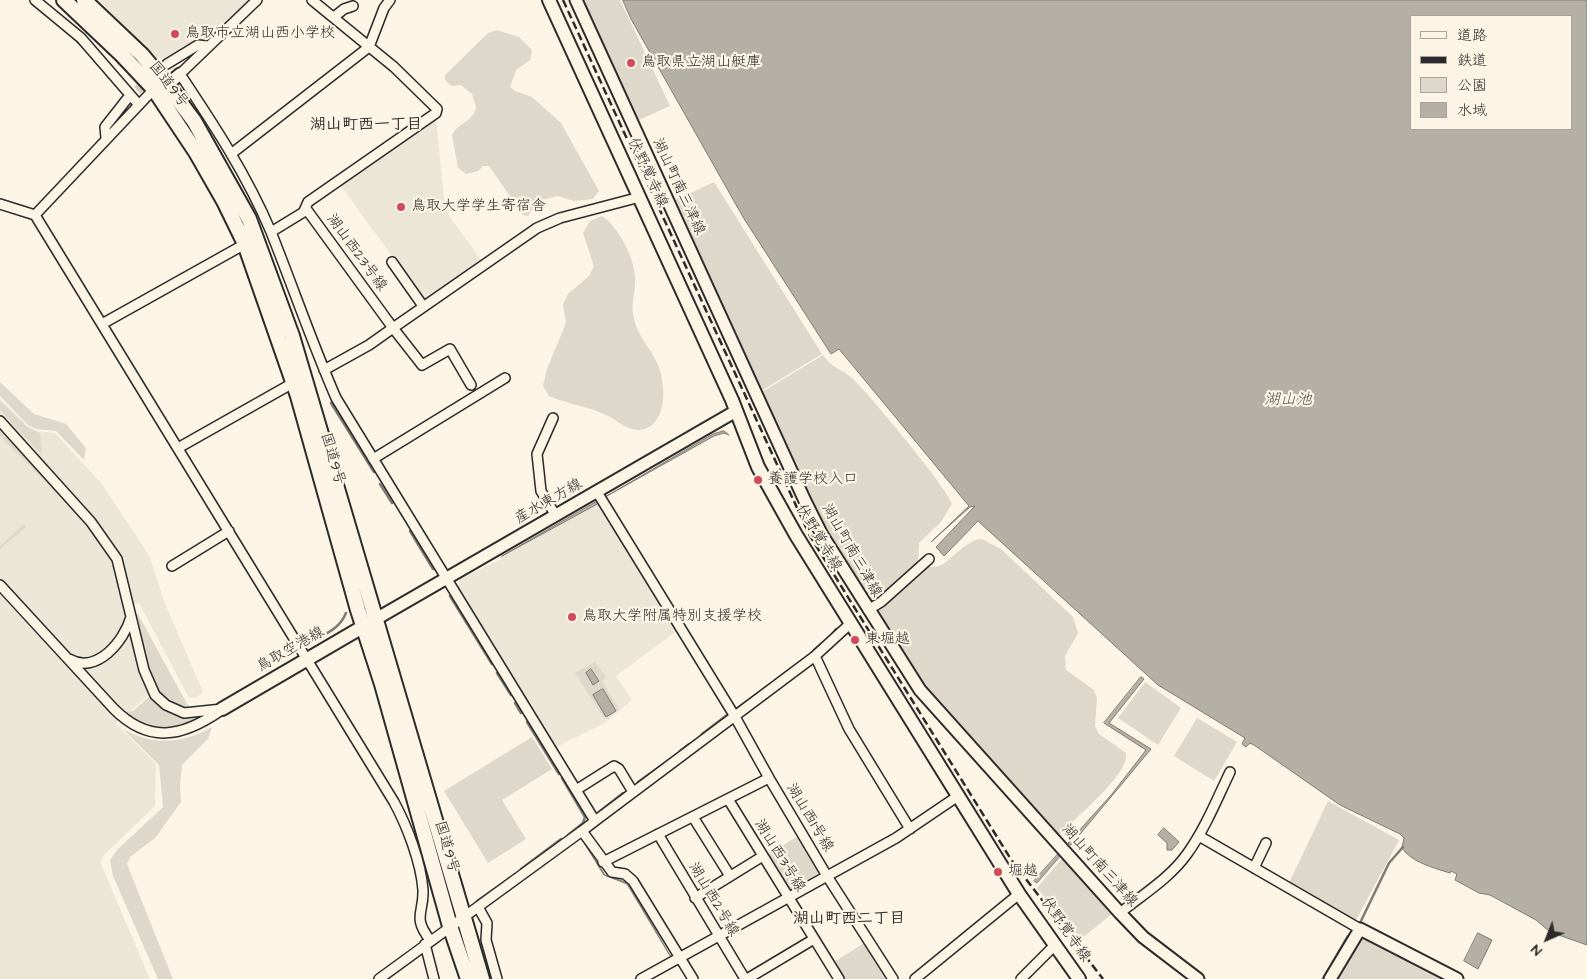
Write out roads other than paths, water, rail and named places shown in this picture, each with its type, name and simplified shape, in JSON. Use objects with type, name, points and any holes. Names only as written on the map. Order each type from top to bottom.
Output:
[{"type":"highway","name":"国道9号","points":[[64,0],[122,55],[160,87],[194,121],[221,166],[249,219],[269,269],[292,336],[450,926],[468,979]]},
{"type":"highway","name":"国道9号","points":[[84,0],[142,55],[224,201],[245,244],[293,383],[482,979]]},
{"type":"main road","name":"伏野覚寺線","points":[[549,0],[736,411],[758,467],[796,535],[1019,894],[1079,979]]},
{"type":"main road","name":"鳥取空港線","points":[[222,709],[370,623]]},
{"type":"street","points":[[36,0],[81,38],[139,105]]},
{"type":"street","points":[[35,215],[139,105],[160,87],[180,74],[206,46],[257,0]]},
{"type":"street","points":[[304,211],[308,202],[436,113],[437,109],[369,47],[312,0]]},
{"type":"street","points":[[232,154],[369,47],[384,8],[390,0]]},
{"type":"street","name":"湖山町南三津線","points":[[576,0],[805,501],[822,535],[868,610],[920,690],[1120,913],[1144,937],[1198,979]]},
{"type":"street","points":[[334,17],[344,9],[353,6]]},
{"type":"street","points":[[167,64],[198,45],[206,46]]},
{"type":"street","points":[[180,74],[232,154],[256,196],[336,398],[445,579],[595,821]]},
{"type":"street","points":[[106,138],[105,127],[128,99]]},
{"type":"street","points":[[324,370],[369,345],[537,228],[560,218],[640,197]]},
{"type":"street","points":[[0,204],[35,215],[307,659],[405,823],[423,890],[419,915],[420,928],[427,942],[434,979]]},
{"type":"street","name":"湖山西23号線","points":[[271,232],[307,210],[422,365],[450,349],[471,385]]},
{"type":"street","points":[[102,324],[245,244]]},
{"type":"street","points":[[392,262],[423,306]]},
{"type":"street","points":[[373,459],[505,378]]},
{"type":"street","points":[[178,448],[293,383]]},
{"type":"street","name":"産水東方線","points":[[370,623],[736,411]]},
{"type":"street","points":[[553,418],[537,454],[541,491],[556,516]]},
{"type":"street","points":[[0,421],[110,545],[117,559],[147,679],[158,699],[184,713],[222,709]]},
{"type":"street","points":[[597,492],[734,715],[769,778]]},
{"type":"street","points":[[172,566],[229,531]]},
{"type":"street","points":[[868,610],[881,602],[929,559]]},
{"type":"street","points":[[0,585],[124,719],[150,731],[168,733],[184,730],[204,722],[222,709]]},
{"type":"street","points":[[82,675],[117,644],[127,631],[132,614]]},
{"type":"street","points":[[379,979],[427,942],[464,918],[582,831],[815,656],[851,623]]},
{"type":"street","points":[[65,656],[82,664],[99,659]]},
{"type":"street","points":[[815,656],[849,729],[910,829]]},
{"type":"street","points":[[576,790],[614,766],[619,769],[633,792]]},
{"type":"street","points":[[1120,913],[1163,878],[1186,856],[1199,836],[1230,772]]},
{"type":"street","name":"湖山西1号線","points":[[603,862],[769,778],[827,876],[893,979]]},
{"type":"street","points":[[641,979],[910,829],[958,796]]},
{"type":"street","name":"湖山西3号線","points":[[728,799],[838,979]]},
{"type":"street","points":[[693,817],[730,876]]},
{"type":"street","points":[[582,831],[612,872],[625,874],[633,880],[692,979]]},
{"type":"street","name":"湖山西2号線","points":[[658,834],[718,936],[746,979]]},
{"type":"street","points":[[1199,836],[1360,929],[1458,979]]},
{"type":"street","points":[[1254,868],[1266,843]]},
{"type":"street","points":[[696,898],[763,856]]},
{"type":"street","points":[[915,979],[1019,894]]},
{"type":"street","points":[[478,907],[487,923],[486,940],[497,979]]},
{"type":"street","points":[[1330,979],[1360,929]]},
{"type":"street","points":[[746,979],[814,939]]},
{"type":"street","points":[[1021,979],[1056,944]]},
{"type":"water","name":"湖山池","points":[[623,0],[1587,0],[1587,945],[1550,932],[1536,920],[1490,895],[1479,893],[1455,880],[1457,874],[1451,871],[1450,873],[1417,861],[1402,848],[1404,838],[1400,834],[1340,805],[1254,745],[1250,743],[1246,747],[1242,744],[1245,738],[1158,685],[978,521],[944,556],[936,547],[975,506],[970,507],[931,542],[969,506],[839,349],[831,354],[743,217],[631,19]]},
{"type":"water","points":[[724,431],[729,435],[724,433],[714,436],[605,497],[713,434]]},
{"type":"water","points":[[598,501],[599,503],[502,556]]},
{"type":"water","points":[[591,669],[599,681],[593,685],[586,673]]},
{"type":"water","points":[[1141,677],[1144,679],[1109,723],[1151,749],[1071,845],[1068,843],[1112,794],[1146,750],[1104,723]]},
{"type":"water","points":[[603,689],[616,711],[606,717],[593,695]]},
{"type":"water","points":[[1164,828],[1179,842],[1172,850],[1167,850],[1167,843],[1158,835]]},
{"type":"water","points":[[583,841],[605,875],[628,883],[672,959],[627,884],[604,875]]},
{"type":"water","points":[[1059,853],[1061,855],[1037,883],[1034,881]]},
{"type":"water","points":[[1478,933],[1492,940],[1478,969],[1464,961]]},
{"type":"waterway","points":[[69,33],[85,49]]},
{"type":"waterway","points":[[331,403],[374,472]]},
{"type":"waterway","points":[[380,484],[392,503]]},
{"type":"waterway","points":[[410,531],[433,569]]},
{"type":"waterway","points":[[450,596],[492,664]]},
{"type":"waterway","points":[[322,636],[336,627],[346,613]]},
{"type":"waterway","points":[[832,634],[836,629]]},
{"type":"waterway","points":[[303,645],[304,647],[312,642]]},
{"type":"waterway","points":[[814,650],[821,644]]},
{"type":"waterway","points":[[497,673],[511,695]]},
{"type":"waterway","points":[[736,709],[769,685]]},
{"type":"waterway","points":[[515,703],[521,713]]},
{"type":"waterway","points":[[702,734],[727,715]]},
{"type":"waterway","points":[[527,722],[559,774]]},
{"type":"waterway","points":[[680,751],[689,744]]},
{"type":"waterway","points":[[638,782],[669,760]]},
{"type":"waterway","points":[[562,778],[585,817],[583,823],[568,835]]},
{"type":"waterway","points":[[599,812],[623,793]]},
{"type":"waterway","points":[[521,869],[561,839]]},
{"type":"waterway","points":[[1381,933],[1360,923],[1389,863],[1403,847]]},
{"type":"waterway","points":[[477,901],[514,875]]},
{"type":"waterway","points":[[1323,979],[1348,936]]},
{"type":"tunnel","points":[[127,99],[167,64]]},
{"type":"railway","points":[[563,0],[810,536],[1012,861],[1103,979]]},
{"type":"place","name":"鳥取市立湖山西小学校","points":[[175,34]]},
{"type":"place","name":"鳥取県立湖山艇庫","points":[[631,63]]},
{"type":"place","name":"鳥取大学学生寄宿舎","points":[[401,207]]},
{"type":"place","name":"養護学校入口","points":[[758,480]]},
{"type":"place","name":"鳥取大学附属特別支援学校","points":[[572,617]]},
{"type":"place","name":"東堀越","points":[[855,640]]},
{"type":"place","name":"堀越","points":[[998,872]]},
{"type":"district","name":"湖山町西一丁目","points":[[366,126]]},
{"type":"district","name":"湖山町西二丁目","points":[[849,920]]}]
